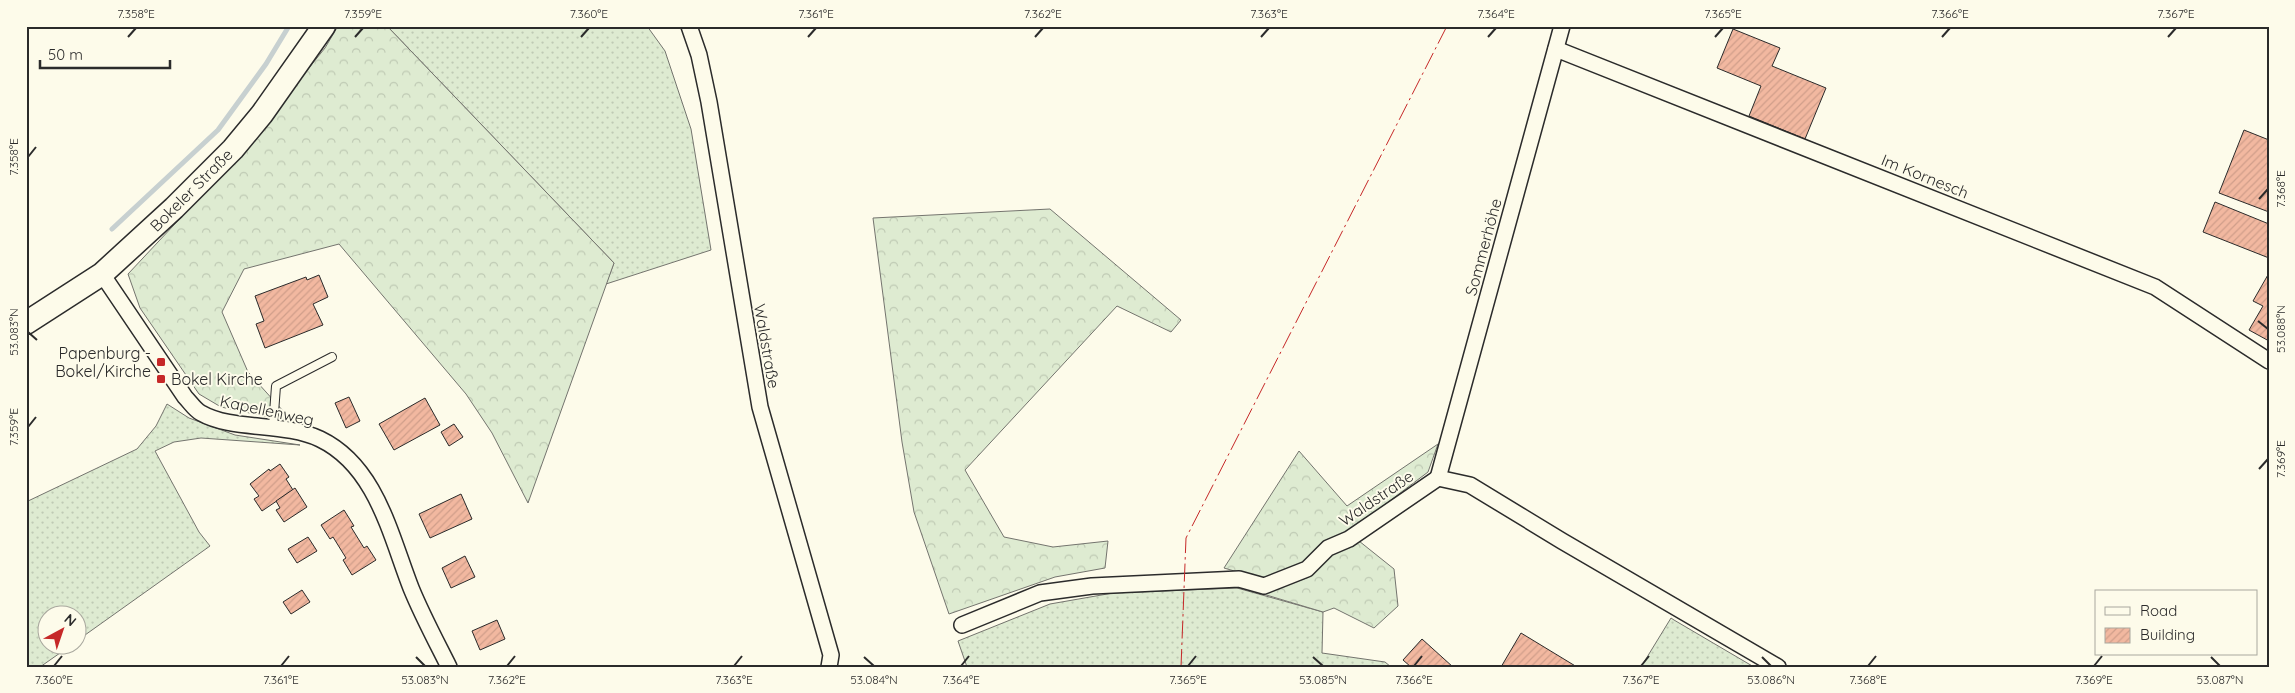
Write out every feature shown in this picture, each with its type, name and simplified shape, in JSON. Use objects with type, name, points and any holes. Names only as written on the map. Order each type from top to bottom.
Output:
[{"type":"street","name":"Bokeler Straße","points":[[26,323],[102,274],[174,208],[233,149],[262,114],[324,26]]},
{"type":"street","name":"Waldstraße","points":[[688,26],[699,55],[707,92],[760,406],[831,655],[829,667]]},
{"type":"street","name":"Sommerhöhe","points":[[1438,478],[1562,26]]},
{"type":"street","name":"Im Kornesch","points":[[1556,49],[2155,287],[2269,361]]},
{"type":"street","name":"Kapellenweg","points":[[102,274],[185,397],[200,413],[223,421],[273,426],[320,439],[346,456],[366,478],[378,502],[412,590],[448,667]]},
{"type":"street","name":"Waldstraße","points":[[962,625],[1040,593],[1092,586],[1239,579],[1264,586],[1307,569],[1328,548],[1349,539],[1438,478],[1470,485],[1778,667]]},
{"type":"lane","points":[[273,426],[276,386],[332,357]]},
{"type":"green space","points":[[338,26],[387,26],[614,263],[528,503],[492,433],[466,394],[339,244],[244,269],[222,312],[248,372],[293,422],[221,407],[199,394],[140,308],[128,274],[233,162],[325,48]]},
{"type":"green space","points":[[387,26],[647,26],[665,51],[691,129],[711,250],[606,284],[614,263]]},
{"type":"green space","points":[[1050,209],[1181,320],[1171,332],[1117,306],[965,470],[1004,537],[1053,547],[1108,541],[1105,568],[1055,577],[949,614],[914,512],[902,442],[873,218]]},
{"type":"green space","points":[[167,404],[189,418],[235,435],[300,445],[201,438],[174,442],[155,451],[199,532],[210,546],[88,633],[88,606],[38,606],[38,656],[56,656],[40,667],[26,667],[26,502],[137,449],[156,426]]},
{"type":"green space","points":[[1438,444],[1428,472],[1346,534],[1322,542],[1303,563],[1262,579],[1224,568],[1299,451],[1347,506]]},
{"type":"green space","points":[[1359,541],[1394,569],[1398,606],[1374,628],[1334,608],[1323,612],[1263,594],[1309,577],[1330,554]]},
{"type":"green space","points":[[1237,588],[1323,612],[1322,653],[1385,662],[1391,667],[967,667],[958,641],[1050,604],[1113,593]]},
{"type":"green space","points":[[1671,618],[1674,620],[1754,667],[1641,667]]},
{"type":"building","points":[[1733,29],[1780,48],[1772,66],[1826,88],[1805,139],[1749,116],[1761,86],[1717,68]]},
{"type":"building","points":[[2244,130],[2269,140],[2269,212],[2219,193]]},
{"type":"building","points":[[2215,202],[2269,224],[2269,258],[2203,232]]},
{"type":"building","points":[[2269,273],[2269,341],[2249,330],[2263,306],[2253,301]]},
{"type":"building","points":[[319,275],[328,297],[313,304],[323,325],[265,348],[256,324],[264,321],[255,296],[306,277],[307,280]]},
{"type":"building","points":[[349,397],[360,421],[346,428],[335,403]]},
{"type":"building","points":[[425,398],[440,425],[394,450],[379,424]]},
{"type":"building","points":[[454,424],[463,437],[449,446],[441,432]]},
{"type":"building","points":[[280,464],[289,477],[286,479],[293,490],[262,511],[254,499],[259,496],[250,484],[269,469],[270,471]]},
{"type":"building","points":[[295,488],[307,507],[284,522],[276,510],[280,508],[276,501]]},
{"type":"building","points":[[461,494],[472,519],[430,538],[419,514]]},
{"type":"building","points":[[344,510],[354,526],[351,527],[364,548],[367,546],[376,560],[352,575],[343,560],[346,558],[333,537],[330,539],[321,525]]},
{"type":"building","points":[[308,537],[317,551],[297,563],[288,549]]},
{"type":"building","points":[[465,556],[475,577],[451,588],[442,568]]},
{"type":"building","points":[[302,590],[310,602],[291,614],[283,602]]},
{"type":"building","points":[[497,620],[505,639],[480,650],[472,631]]},
{"type":"building","points":[[1521,633],[1577,667],[1501,667]]},
{"type":"building","points":[[1422,639],[1453,667],[1411,667],[1403,660]]},
{"type":"waterway","points":[[112,229],[218,130],[266,64],[289,26]]},
{"type":"power","points":[[1181,667],[1186,538],[1447,26]]},
{"type":"place","name":"Papenburg - Bokel/Kirche","points":[[161,362]]},
{"type":"place","name":"Bokel Kirche","points":[[161,379]]}]
